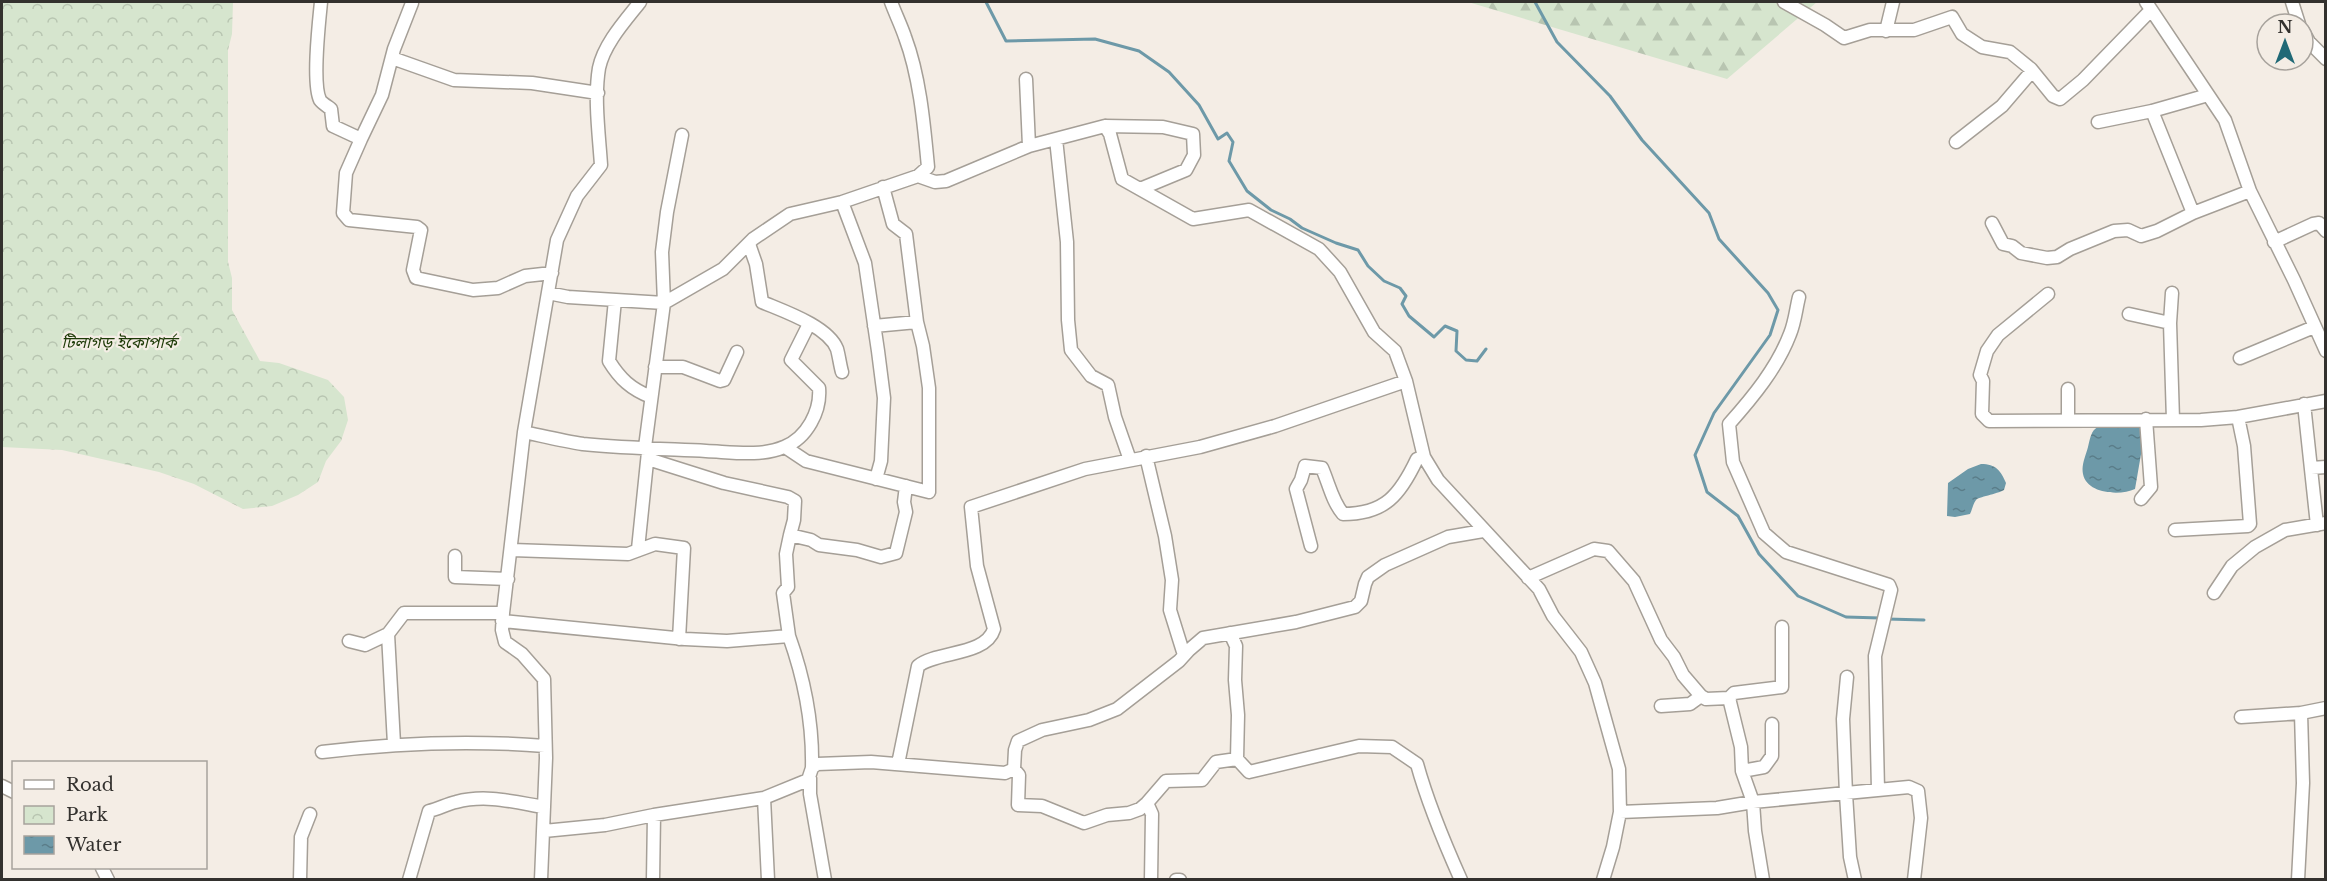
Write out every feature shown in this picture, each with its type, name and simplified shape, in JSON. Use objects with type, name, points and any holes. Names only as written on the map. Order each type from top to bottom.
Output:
[{"type":"street","points":[[321,2],[316,52],[318,93],[321,102],[331,109],[333,126],[361,139]]},
{"type":"street","points":[[541,879],[544,831],[544,679],[522,654],[505,642],[503,617],[524,432],[557,240],[577,196],[601,165],[598,93],[600,68],[608,47],[640,2]]},
{"type":"street","points":[[549,293],[568,297],[664,303],[723,269],[749,244],[790,214],[842,202],[918,176],[928,167],[926,143],[914,70],[905,37],[891,2]]},
{"type":"street","points":[[1784,2],[1844,38],[1870,30],[1914,30],[1952,17],[1962,34],[1982,47],[2010,52],[2032,71],[2053,96],[2060,99],[2083,80],[2149,6],[2225,120],[2250,191],[2325,351]]},
{"type":"street","points":[[1886,31],[1893,2]]},
{"type":"street","points":[[412,3],[392,58],[382,95],[346,174],[343,213],[349,220],[417,226],[421,230],[413,270],[416,278],[473,290],[498,288],[525,276],[552,273]]},
{"type":"street","points":[[392,58],[454,80],[532,83],[598,93]]},
{"type":"street","points":[[1956,142],[2002,106],[2032,71]]},
{"type":"street","points":[[1026,79],[1029,146]]},
{"type":"street","points":[[2098,122],[2152,111],[2208,95]]},
{"type":"street","points":[[2152,111],[2193,213]]},
{"type":"street","points":[[918,176],[935,182],[946,181],[1029,146],[1105,126],[1163,127],[1193,134],[1194,154],[1186,170],[1140,189]]},
{"type":"street","points":[[1105,126],[1110,134],[1122,179],[1193,219],[1249,210],[1319,249],[1340,272],[1374,332],[1395,351],[1406,381],[1424,457],[1438,480],[1546,599],[1553,616],[1581,652],[1595,683],[1619,769],[1620,812],[1613,847],[1603,879]]},
{"type":"street","points":[[638,549],[651,397],[664,303],[662,252],[673,175],[682,135]]},
{"type":"street","points":[[1056,139],[1067,242],[1068,320],[1071,350],[1091,376],[1108,385],[1115,417],[1130,460]]},
{"type":"street","points":[[785,447],[806,461],[928,492],[928,388],[923,346],[917,322],[906,234],[893,224],[883,187]]},
{"type":"street","points":[[1992,224],[2003,244],[2012,246],[2020,253],[2047,258],[2057,257],[2070,249],[2120,229],[2141,236],[2157,231],[2193,213],[2250,191]]},
{"type":"street","points":[[842,202],[864,263],[884,398],[881,460],[876,479]]},
{"type":"street","points":[[2274,242],[2313,224],[2319,223],[2325,231]]},
{"type":"street","points":[[749,244],[756,264],[762,302],[801,318],[825,333],[836,347],[842,372]]},
{"type":"street","points":[[2172,293],[2170,323],[2173,420]]},
{"type":"street","points":[[2048,294],[1998,335],[1987,351],[1980,375],[1983,381],[1982,414],[1989,421],[2173,420],[2238,417],[2325,401]]},
{"type":"street","points":[[1799,297],[1791,333],[1780,355],[1755,396],[1729,424],[1733,462],[1764,532],[1786,552],[1889,585],[1890,597],[1875,656],[1878,790]]},
{"type":"street","points":[[615,300],[609,361],[623,381],[651,397]]},
{"type":"street","points":[[2129,314],[2170,323]]},
{"type":"street","points":[[874,326],[917,322]]},
{"type":"street","points":[[524,432],[582,444],[647,451],[758,453],[785,447],[804,432],[815,415],[820,401],[819,388],[791,360],[808,324]]},
{"type":"street","points":[[2240,358],[2314,327]]},
{"type":"street","points":[[655,367],[683,368],[720,381],[724,380],[736,352]]},
{"type":"street","points":[[898,764],[918,666],[965,651],[993,634],[993,622],[977,566],[970,507],[1085,469],[1200,447],[1275,426],[1406,381]]},
{"type":"street","points":[[2068,389],[2068,420]]},
{"type":"street","points":[[2214,593],[2232,566],[2255,547],[2285,530],[2321,524],[2311,468],[2304,404]]},
{"type":"street","points":[[2238,417],[2244,446],[2255,547]]},
{"type":"street","points":[[2141,499],[2151,487],[2146,419]]},
{"type":"street","points":[[647,451],[724,483],[788,496],[795,501],[794,520],[786,554],[788,588],[783,593],[789,636],[796,655],[813,735],[810,794],[825,879]]},
{"type":"street","points":[[1146,456],[1165,536],[1172,580],[1170,610],[1184,655]]},
{"type":"street","points":[[1311,546],[1296,489],[1305,466],[1322,468],[1334,504],[1343,514],[1359,514],[1370,513],[1398,493],[1418,459],[1424,457]]},
{"type":"street","points":[[2311,468],[2325,467]]},
{"type":"street","points":[[790,535],[811,540],[819,545],[857,550],[881,557],[890,556],[896,553],[903,532],[906,486]]},
{"type":"street","points":[[2175,530],[2248,526],[2251,520]]},
{"type":"street","points":[[1237,759],[1216,762],[1202,780],[1166,781],[1147,803],[1129,813],[1107,815],[1084,823],[1042,806],[1018,806],[1018,776],[1014,769],[1018,741],[1042,730],[1089,720],[1117,709],[1179,661],[1203,638],[1296,622],[1355,607],[1361,602],[1368,577],[1385,565],[1448,537],[1483,531]]},
{"type":"street","points":[[512,550],[628,554],[655,544],[684,548],[679,639]]},
{"type":"street","points":[[1528,578],[1594,549],[1608,552],[1634,581],[1660,640],[1674,657],[1683,675],[1706,699],[1729,698],[1734,693],[1782,687],[1782,627]]},
{"type":"street","points":[[455,556],[455,577],[508,579]]},
{"type":"street","points":[[349,641],[364,645],[388,634],[404,613],[503,617],[679,639],[727,640],[789,636]]},
{"type":"street","points":[[1230,633],[1236,646],[1237,759],[1249,772],[1359,746],[1392,747],[1418,764],[1425,792],[1450,858],[1461,879]]},
{"type":"street","points":[[388,634],[394,744]]},
{"type":"street","points":[[1847,676],[1843,719],[1850,857],[1855,879]]},
{"type":"street","points":[[1661,706],[1690,704],[1701,696]]},
{"type":"street","points":[[1729,698],[1741,747],[1742,771],[1753,802],[1763,879]]},
{"type":"street","points":[[2241,717],[2301,713],[2325,708]]},
{"type":"street","points":[[2298,879],[2303,783],[2301,713]]},
{"type":"street","points":[[1742,771],[1764,767],[1772,756],[1772,724]]},
{"type":"street","points":[[322,752],[394,744],[444,742],[545,746]]},
{"type":"street","points":[[544,831],[605,825],[654,814],[764,798],[808,780],[818,764],[826,762],[898,764],[1005,773],[1014,769]]},
{"type":"street","points":[[1620,812],[1717,808],[1753,802],[1909,787],[1918,791],[1921,818],[1914,879]]},
{"type":"street","points":[[409,879],[429,811],[454,802],[476,798],[497,798],[544,807]]},
{"type":"street","points":[[764,798],[768,879]]},
{"type":"street","points":[[1147,803],[1152,814],[1151,879]]},
{"type":"street","points":[[308,879],[300,879],[301,837],[310,814]]},
{"type":"street","points":[[653,879],[654,814]]},
{"type":"green space","name":"টিলাগড় ইকোপার্ক","points":[[2,2],[233,2],[232,34],[228,50],[228,262],[232,278],[232,310],[260,361],[279,363],[328,380],[344,397],[348,420],[341,441],[326,461],[318,482],[298,495],[272,506],[243,509],[194,484],[159,472],[62,450],[2,447]]},
{"type":"green space","points":[[1468,2],[1817,2],[1727,79]]},
{"type":"water","points":[[2107,424],[2136,424],[2142,430],[2144,437],[2135,489],[2113,493],[2091,486],[2083,474],[2083,467],[2094,430]]},
{"type":"water","points":[[1981,464],[1991,465],[2000,472],[2006,483],[2004,490],[1977,499],[1970,514],[1947,516],[1948,483],[1968,469]]},
{"type":"waterway","points":[[986,2],[1006,41],[1095,39],[1139,51],[1169,72],[1199,105],[1218,139],[1227,133],[1233,142],[1229,161],[1247,191],[1271,210],[1302,228],[1358,250],[1368,266],[1384,281],[1400,288],[1406,296],[1402,304],[1409,316],[1434,337],[1445,326],[1457,331],[1456,351],[1466,360],[1477,361],[1486,349]]},
{"type":"waterway","points":[[1535,2],[1557,42],[1610,96],[1642,140],[1709,213],[1719,239],[1768,293],[1778,310],[1770,335],[1714,413],[1695,455],[1707,492],[1738,516],[1759,554],[1798,596],[1846,617],[1880,618]]},
{"type":"waterway","points":[[1887,619],[1924,620]]}]
